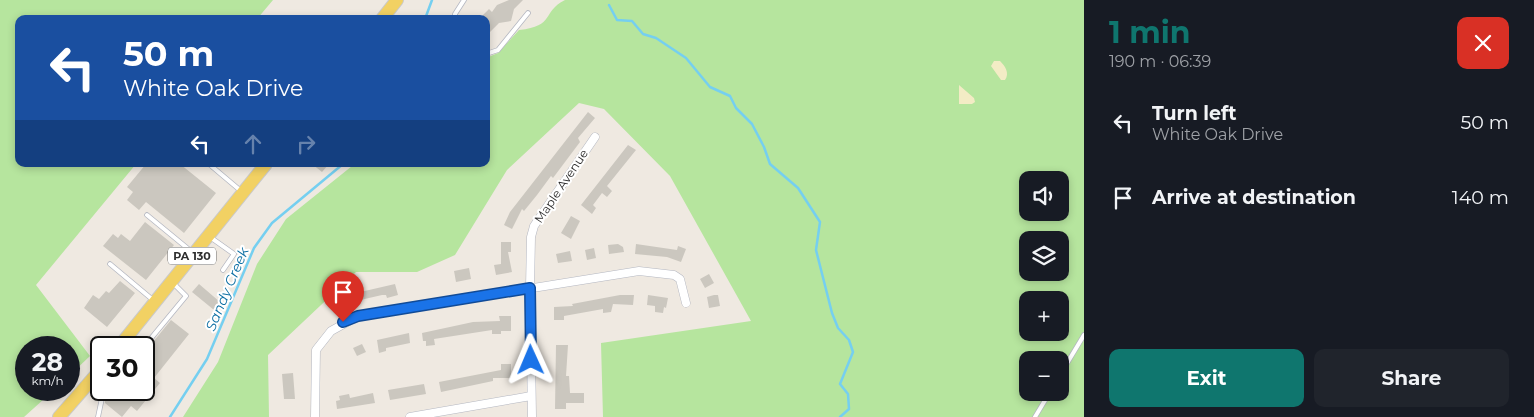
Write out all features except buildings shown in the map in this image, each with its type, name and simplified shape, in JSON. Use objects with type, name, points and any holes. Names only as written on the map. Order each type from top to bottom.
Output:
[{"type":"main road","points":[[385,15],[397,0]]},
{"type":"main road","name":"PA 130","points":[[128,336],[264,167]]},
{"type":"main road","points":[[60,417],[90,381]]},
{"type":"street","name":"Maple Avenue","points":[[532,417],[530,288],[534,226],[595,137]]},
{"type":"street","points":[[314,417],[316,350],[321,341],[343,322],[358,316],[639,271],[674,275],[680,279],[686,303]]},
{"type":"street","points":[[413,417],[532,396]]},
{"type":"lane","points":[[455,15],[464,0]]},
{"type":"lane","points":[[490,53],[498,50],[528,13]]},
{"type":"lane","points":[[212,167],[242,193]]},
{"type":"lane","points":[[147,215],[194,254]]},
{"type":"lane","points":[[208,236],[234,254],[223,270]]},
{"type":"lane","points":[[110,264],[155,302]]},
{"type":"lane","points":[[152,336],[186,296],[172,281]]},
{"type":"lane","points":[[1069,360],[1084,335]]},
{"type":"lane","points":[[98,417],[101,401]]},
{"type":"lane","points":[[1035,417],[1045,401]]},
{"type":"green space","points":[[0,0],[273,0],[260,15],[15,15],[15,167],[134,167],[36,285],[75,336],[15,336],[15,401],[42,401],[24,417],[0,417]]},
{"type":"green space","points":[[565,0],[1084,0],[1084,417],[603,417],[601,343],[751,321],[670,176],[604,109],[579,103],[507,170],[455,255],[417,272],[356,272],[268,355],[269,417],[183,417],[218,362],[257,264],[286,219],[351,167],[490,167],[490,56],[498,53],[519,30],[538,25],[547,18],[553,9]]},
{"type":"green space","points":[[80,343],[90,356],[80,366]]},
{"type":"sand","points":[[994,61],[1000,61],[1005,67],[1007,75],[1005,80],[1001,80],[991,66]]},
{"type":"sand","points":[[959,85],[974,98],[975,102],[972,104],[959,104]]},
{"type":"waterway","name":"Sandy Creek","points":[[426,15],[432,0]]},
{"type":"waterway","points":[[609,5],[617,20],[632,21],[643,34],[656,38],[686,58],[710,87],[730,96],[736,108],[752,124],[764,147],[770,164],[798,188],[820,222],[816,250],[832,313],[838,328],[849,340],[853,352],[840,384],[848,394],[849,409],[840,417]]},
{"type":"waterway","name":"Sandy Creek","points":[[170,417],[207,359],[254,248],[272,223],[339,167]]},
{"type":"route","points":[[343,322],[358,316],[530,288],[531,360]]}]
